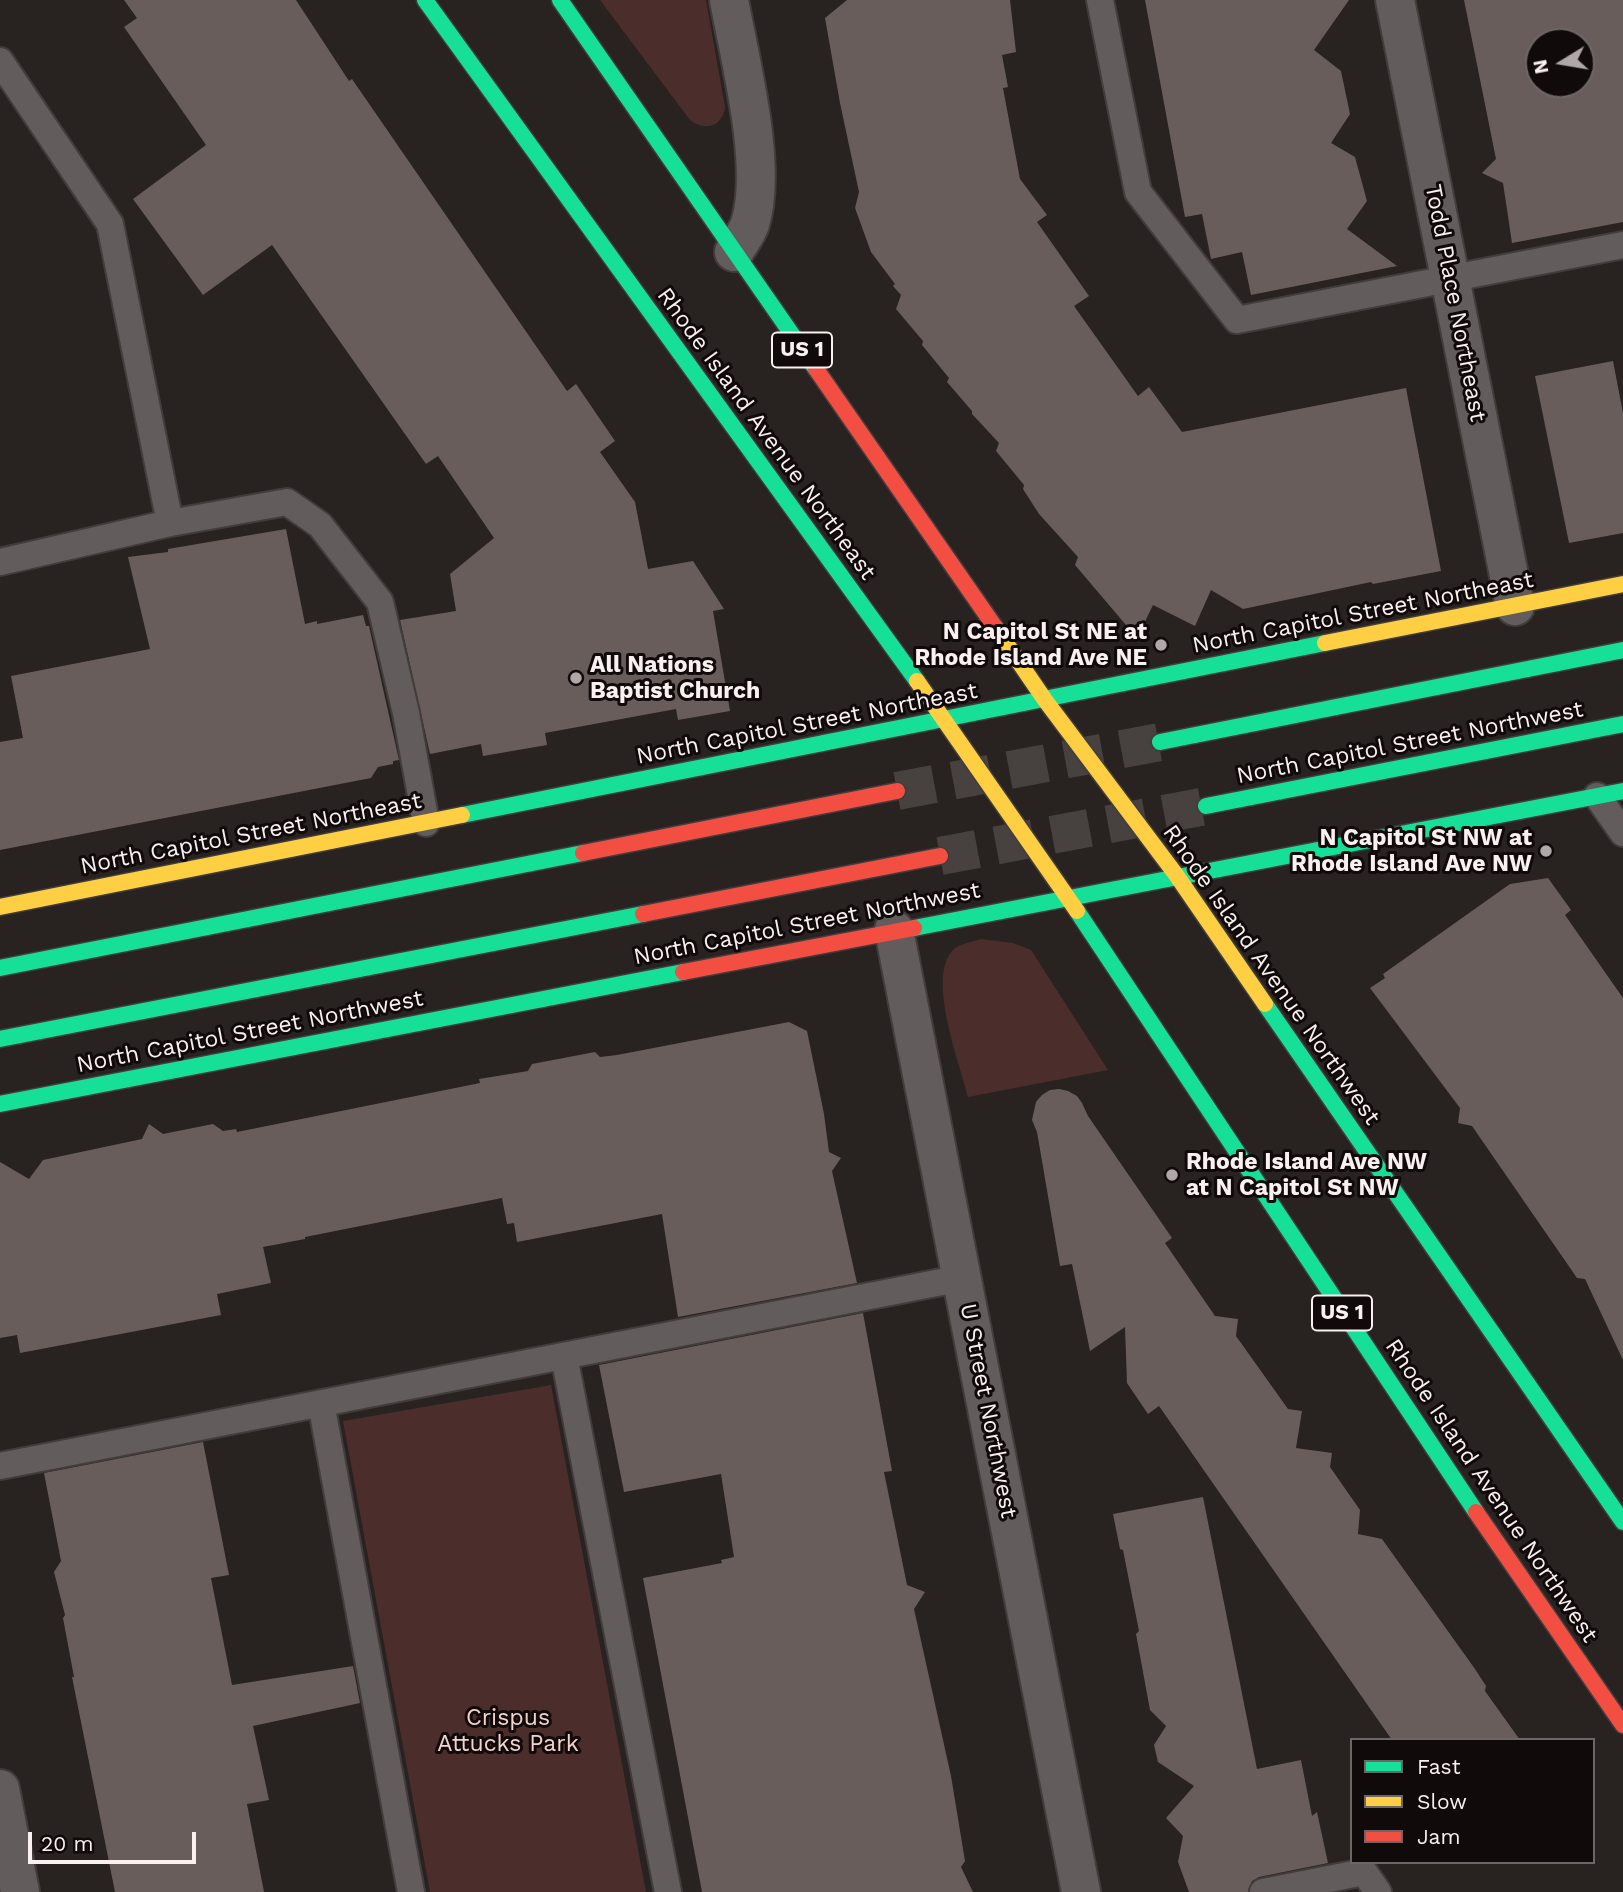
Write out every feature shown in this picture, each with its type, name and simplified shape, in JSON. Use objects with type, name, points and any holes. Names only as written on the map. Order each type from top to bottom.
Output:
[{"type":"main road","name":"Rhode Island Avenue Northeast","points":[[425,0],[944,720],[1067,897]]},
{"type":"main road","name":"US 1","points":[[560,0],[1045,700]]},
{"type":"main road","name":"North Capitol Street Northeast","points":[[0,907],[1623,584]]},
{"type":"main road","points":[[1160,742],[1623,650]]},
{"type":"main road","name":"Rhode Island Avenue Northwest","points":[[1045,700],[1177,876],[1623,1522]]},
{"type":"main road","name":"North Capitol Street Northwest","points":[[1206,806],[1623,724]]},
{"type":"main road","points":[[0,968],[897,791]]},
{"type":"main road","name":"North Capitol Street Northwest","points":[[0,1104],[1610,793]]},
{"type":"main road","name":"North Capitol Street Northwest","points":[[0,1039],[940,856]]},
{"type":"main road","name":"Rhode Island Avenue Northwest","points":[[1067,897],[1449,1474],[1623,1725]]},
{"type":"street","points":[[729,0],[756,166],[755,196],[749,225],[734,252]]},
{"type":"street","name":"Todd Place Northeast","points":[[1395,0],[1515,606]]},
{"type":"street","name":"U Street Northwest","points":[[894,930],[1081,1892]]},
{"type":"street","points":[[0,1789],[20,1892]]},
{"type":"lane","points":[[1100,0],[1138,192],[1237,320],[1623,245]]},
{"type":"lane","points":[[0,61],[110,224],[170,523]]},
{"type":"lane","points":[[0,562],[170,523],[287,502],[320,525],[380,602],[406,713],[426,822]]},
{"type":"lane","points":[[1610,793],[1623,834]]},
{"type":"lane","points":[[0,1466],[962,1278]]},
{"type":"lane","points":[[564,1356],[668,1892]]},
{"type":"lane","points":[[321,1403],[411,1892]]},
{"type":"lane","points":[[1263,1892],[1364,1872],[1378,1892]]},
{"type":"green space","points":[[600,0],[706,0],[725,107],[724,114],[717,123],[702,126],[690,120]]},
{"type":"green space","points":[[981,939],[1013,943],[1031,950],[1108,1070],[968,1097],[948,1022],[943,981],[945,964],[952,951],[961,945]]},
{"type":"green space","name":"Crispus Attucks Park","points":[[551,1385],[646,1892],[430,1892],[343,1421]]},
{"type":"building","points":[[124,0],[296,0],[349,81],[352,79],[567,391],[576,384],[615,441],[600,452],[635,502],[648,569],[693,561],[724,609],[713,611],[730,711],[678,720],[676,709],[545,733],[547,745],[483,756],[481,744],[430,754],[400,620],[456,611],[450,574],[494,538],[438,456],[426,464],[272,245],[203,295],[133,199],[206,145],[124,27],[137,18]]},
{"type":"building","points":[[847,0],[1010,0],[1016,52],[1002,55],[1008,87],[1003,88],[1020,179],[1047,215],[1037,222],[1089,296],[1074,306],[1138,396],[1149,387],[1182,432],[1406,388],[1441,571],[1373,584],[1371,582],[1243,609],[1211,590],[1195,626],[1153,605],[1137,638],[1075,565],[1078,557],[1039,514],[1023,489],[1024,485],[996,451],[999,443],[947,382],[949,378],[896,309],[901,295],[871,252],[855,208],[859,192],[825,18]]},
{"type":"building","points":[[1145,0],[1349,0],[1314,50],[1341,71],[1350,114],[1331,143],[1355,157],[1367,201],[1347,229],[1397,266],[1251,295],[1242,252],[1211,259],[1202,214],[1185,217]]},
{"type":"building","points":[[1464,0],[1623,0],[1623,222],[1512,243],[1503,183],[1482,173],[1496,159]]},
{"type":"building","points":[[1613,361],[1623,413],[1623,533],[1569,543],[1535,376]]},
{"type":"building","points":[[286,529],[305,624],[363,615],[366,626],[369,626],[399,760],[378,767],[371,778],[0,850],[0,742],[23,738],[11,676],[150,649],[128,557]]},
{"type":"building","points":[[1548,878],[1571,910],[1565,915],[1623,998],[1623,1360],[1585,1279],[1577,1278],[1472,1126],[1458,1123],[1460,1108],[1370,988],[1385,978],[1383,974],[1510,884]]},
{"type":"building","points":[[789,1022],[807,1031],[829,1152],[841,1158],[832,1171],[857,1283],[678,1317],[662,1214],[517,1242],[514,1223],[507,1224],[502,1198],[263,1247],[271,1283],[217,1294],[221,1315],[20,1353],[17,1335],[0,1338],[0,1162],[29,1179],[43,1160],[142,1139],[149,1124],[163,1134],[213,1124],[223,1131],[236,1129],[237,1132],[480,1083],[479,1079],[528,1071],[532,1064],[595,1052],[600,1057],[617,1055]]},
{"type":"building","points":[[1050,1090],[1068,1091],[1077,1096],[1172,1238],[1165,1243],[1215,1316],[1238,1319],[1236,1336],[1288,1409],[1302,1411],[1296,1448],[1332,1453],[1330,1467],[1360,1510],[1358,1534],[1382,1539],[1475,1669],[1486,1686],[1485,1691],[1519,1738],[1391,1738],[1159,1406],[1148,1414],[1127,1383],[1125,1327],[1090,1351],[1072,1264],[1060,1266],[1037,1132],[1032,1120],[1036,1102]]},
{"type":"building","points":[[863,1313],[892,1471],[884,1472],[907,1585],[925,1592],[914,1609],[951,1776],[965,1861],[961,1867],[973,1892],[702,1892],[643,1578],[722,1563],[721,1560],[734,1557],[721,1474],[624,1492],[599,1365]]},
{"type":"building","points":[[203,1442],[229,1575],[211,1578],[232,1685],[353,1666],[360,1703],[253,1726],[269,1800],[247,1804],[264,1892],[115,1892],[72,1677],[63,1618],[65,1615],[54,1572],[61,1561],[44,1473]]},
{"type":"building","points":[[1203,1497],[1257,1769],[1301,1760],[1312,1816],[1317,1812],[1328,1863],[1259,1877],[1252,1881],[1248,1892],[1189,1892],[1178,1862],[1183,1836],[1166,1818],[1194,1786],[1158,1762],[1154,1745],[1166,1726],[1150,1710],[1136,1634],[1139,1631],[1113,1514]]},
{"type":"tunnel","points":[[897,791],[1160,742]]},
{"type":"tunnel","points":[[940,856],[1206,806]]},
{"type":"traffic: fast","points":[[425,0],[917,681]]},
{"type":"traffic: fast","points":[[560,0],[816,369]]},
{"type":"traffic: fast","points":[[462,815],[1325,643]]},
{"type":"traffic: fast","points":[[1160,742],[1623,650]]},
{"type":"traffic: fast","points":[[1206,806],[1623,724]]},
{"type":"traffic: fast","points":[[914,928],[1623,791]]},
{"type":"traffic: fast","points":[[0,968],[583,853]]},
{"type":"traffic: fast","points":[[1077,911],[1476,1512]]},
{"type":"traffic: fast","points":[[0,1039],[643,914]]},
{"type":"traffic: fast","points":[[0,1104],[683,972]]},
{"type":"traffic: fast","points":[[1265,1004],[1623,1522]]},
{"type":"traffic: slow","points":[[1325,643],[1623,584]]},
{"type":"traffic: slow","points":[[995,627],[1045,700],[1177,876],[1265,1004]]},
{"type":"traffic: slow","points":[[917,681],[1077,911]]},
{"type":"traffic: slow","points":[[0,907],[462,815]]},
{"type":"traffic: jam","points":[[816,369],[995,627]]},
{"type":"traffic: jam","points":[[583,853],[897,791]]},
{"type":"traffic: jam","points":[[643,914],[940,856]]},
{"type":"traffic: jam","points":[[683,972],[914,928]]},
{"type":"traffic: jam","points":[[1476,1512],[1623,1725]]},
{"type":"place","name":"N Capitol St NE at Rhode Island Ave NE","points":[[1161,645]]},
{"type":"place","name":"All Nations Baptist Church","points":[[576,678]]},
{"type":"place","name":"N Capitol St NW at Rhode Island Ave NW","points":[[1546,851]]},
{"type":"place","name":"Rhode Island Ave NW at N Capitol St NW","points":[[1172,1175]]}]
